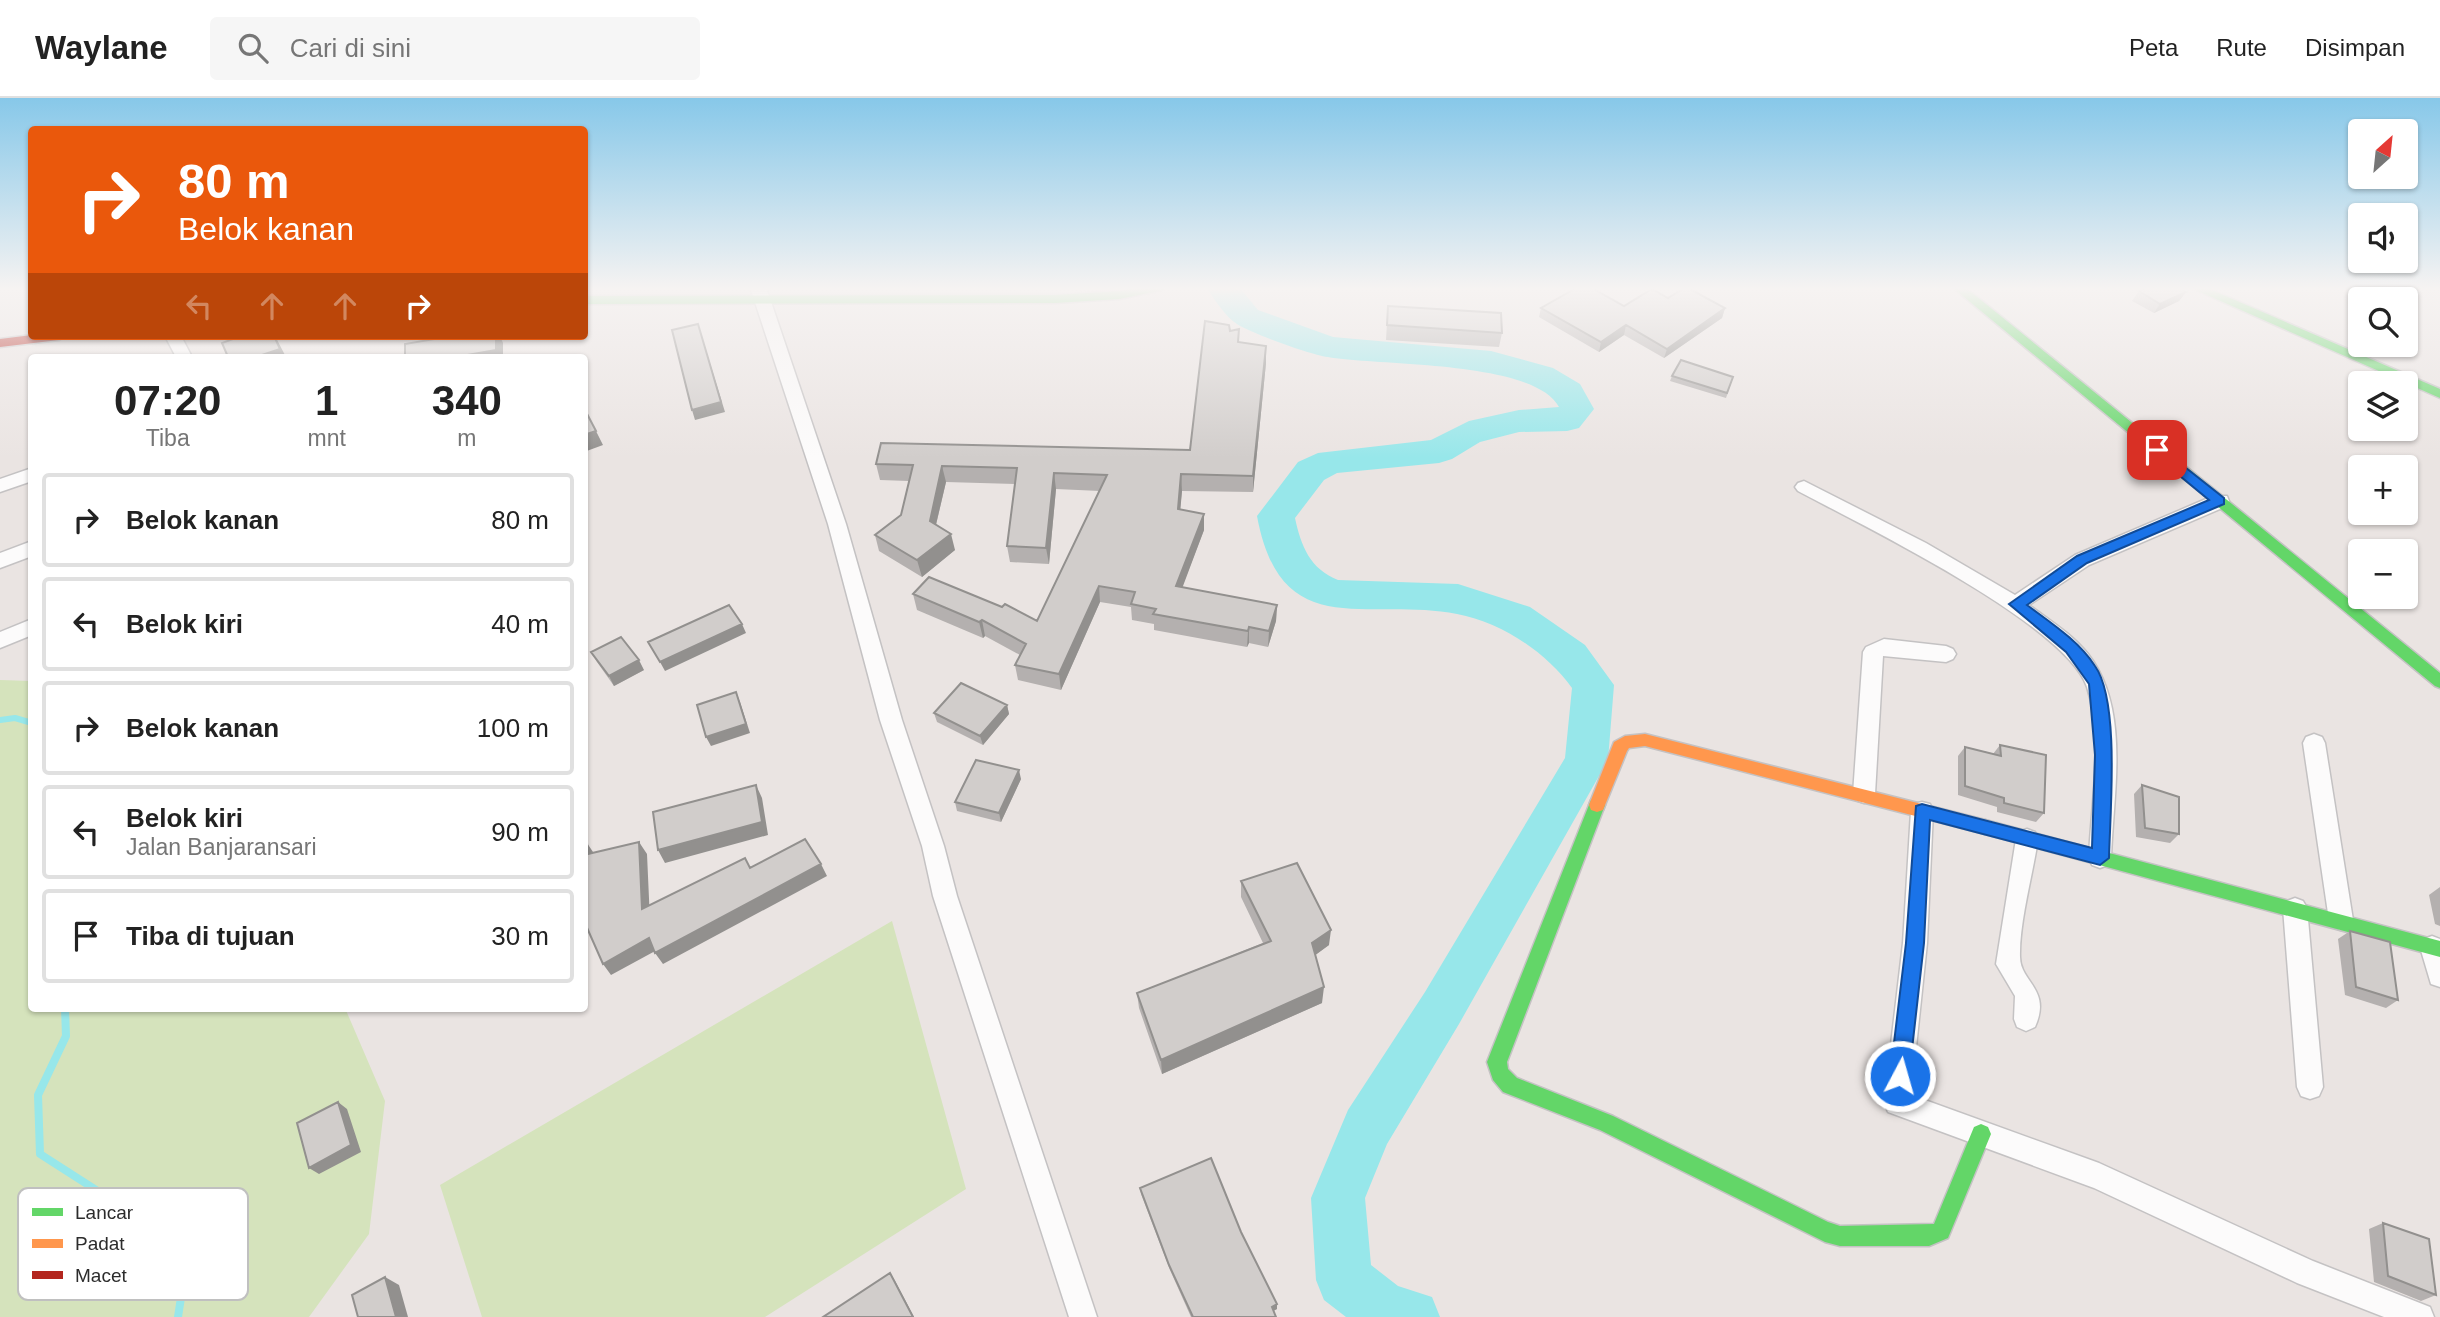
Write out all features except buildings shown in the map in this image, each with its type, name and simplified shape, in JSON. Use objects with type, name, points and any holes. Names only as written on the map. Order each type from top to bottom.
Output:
[{"type":"street","points":[[779,344],[837,524],[887,708],[933,846],[945,896],[1083,1317]]},
{"type":"street","points":[[2028,344],[2440,682]]},
{"type":"street","points":[[2325,344],[2440,394]]},
{"type":"street","points":[[0,486],[28,476]]},
{"type":"street","points":[[1804,486],[2017,604],[2071,648],[2090,670],[2096,684],[2103,755],[2100,858]]},
{"type":"street","points":[[2017,604],[2082,559],[2220,501]]},
{"type":"street","points":[[0,561],[28,550]]},
{"type":"street","points":[[0,640],[28,628]]},
{"type":"street","points":[[1864,794],[1873,652],[1885,647],[1946,654]]},
{"type":"street","points":[[1981,1133],[1941,1231],[1929,1236],[1840,1236],[1825,1232],[1606,1124],[1510,1085],[1500,1074],[1497,1062],[1620,747],[1625,742],[1645,740],[1864,794],[2341,920],[2436,948],[2440,976]]},
{"type":"street","points":[[2314,743],[2341,920]]},
{"type":"street","points":[[1922,811],[1915,943],[1897,1103],[2099,1176],[2307,1273],[2420,1317]]},
{"type":"street","points":[[2026,1019],[2027,994],[2008,964],[2008,954],[2027,839]]},
{"type":"street","points":[[2295,908],[2310,1087]]},
{"type":"green space","points":[[0,680],[28,681],[28,1012],[347,1012],[385,1101],[369,1234],[309,1317],[0,1317]]},
{"type":"green space","points":[[892,921],[966,1189],[765,1317],[482,1317],[440,1185]]},
{"type":"waterway","points":[[1320,344],[1328,347],[1491,362],[1541,376],[1568,392],[1577,409],[1567,420],[1519,421],[1469,433],[1439,451],[1331,462],[1311,471],[1276,516],[1282,547],[1307,583],[1334,594],[1458,599],[1516,618],[1571,656],[1593,685],[1586,760],[1442,1008],[1367,1128],[1338,1198],[1344,1280],[1386,1312],[1412,1317]]},
{"type":"waterway","points":[[0,720],[15,718],[28,722]]},
{"type":"waterway","points":[[65,1012],[66,1036],[38,1095],[40,1154],[93,1188]]},
{"type":"waterway","points":[[178,1317],[181,1300]]},
{"type":"traffic: fast","points":[[2027,344],[2440,682]]},
{"type":"traffic: fast","points":[[2325,344],[2440,394]]},
{"type":"traffic: fast","points":[[1597,805],[1497,1062],[1500,1074],[1510,1085],[1606,1123],[1825,1232],[1840,1236],[1929,1236],[1941,1231],[1981,1134]]},
{"type":"traffic: fast","points":[[1985,827],[2440,949]]},
{"type":"traffic: slow","points":[[1597,805],[1620,747],[1625,742],[1645,740],[1985,827]]},
{"type":"route","points":[[1900,1076],[1915,943],[1922,811],[2100,858],[2103,755],[2101,705],[2096,684],[2090,670],[2071,648],[2017,604],[2082,559],[2128,542],[2220,501],[2157,450]]}]
